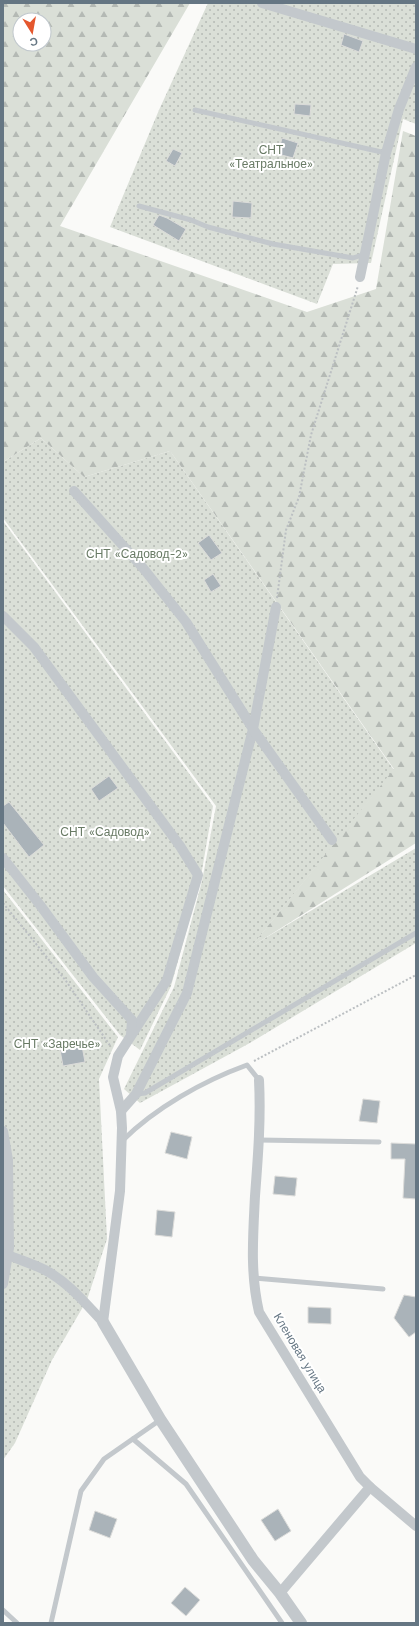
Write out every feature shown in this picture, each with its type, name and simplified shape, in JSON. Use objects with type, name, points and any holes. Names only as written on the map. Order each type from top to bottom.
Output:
[{"type":"street","points":[[262,3],[416,49]]},
{"type":"street","points":[[360,277],[386,152],[399,110],[416,67]]},
{"type":"street","points":[[74,491],[143,568],[186,622],[252,729],[332,840]]},
{"type":"street","points":[[121,1111],[136,1094],[187,993],[252,729],[276,607]]},
{"type":"street","points":[[3,616],[34,647],[180,846],[198,875],[166,980],[131,1038],[118,1056],[113,1077],[121,1111],[122,1142],[120,1191],[103,1322]]},
{"type":"street","points":[[3,858],[93,977],[132,1020],[131,1038]]},
{"type":"street","name":"Кленовая улица","points":[[259,1080],[261,1107],[252,1250],[255,1293],[260,1312],[360,1476],[370,1487],[416,1526]]},
{"type":"street","points":[[3,1131],[8,1160],[3,1284]]},
{"type":"street","points":[[5,1255],[45,1270],[59,1279],[76,1293],[103,1322],[160,1419],[253,1560],[280,1593],[301,1623]]},
{"type":"street","points":[[280,1593],[370,1487]]},
{"type":"lane","points":[[195,110],[386,152]]},
{"type":"lane","points":[[139,206],[191,220],[208,227],[273,244],[353,258],[365,254]]},
{"type":"lane","points":[[136,1094],[145,1093],[416,934]]},
{"type":"lane","points":[[122,1142],[138,1126],[193,1090],[232,1070],[247,1065],[259,1080]]},
{"type":"lane","points":[[259,1140],[379,1142]]},
{"type":"lane","points":[[254,1278],[383,1289]]},
{"type":"lane","points":[[51,1623],[81,1492],[104,1459],[160,1419]]},
{"type":"lane","points":[[133,1439],[186,1484],[282,1623]]},
{"type":"lane","points":[[3,1610],[17,1623]]},
{"type":"path","points":[[276,607],[286,530],[299,497],[311,435],[360,277]]},
{"type":"path","points":[[3,903],[66,981],[118,1056]]},
{"type":"path","points":[[247,1065],[416,975]]},
{"type":"green space","points":[[3,3],[190,3],[60,226],[307,312],[376,289],[403,131],[416,136],[416,843],[251,947],[394,769],[170,451],[84,477],[41,438],[3,462]]},
{"type":"green space","name":"СНТ «Театральное»","points":[[208,3],[416,3],[416,124],[403,119],[371,263],[333,264],[317,304],[110,227],[159,110]]},
{"type":"green space","name":"СНТ «Садовод-2»","points":[[41,438],[84,477],[170,451],[394,770],[252,946],[416,848],[416,943],[248,1044],[140,1103],[124,1089],[174,987],[202,881],[216,806],[3,518],[3,462]]},
{"type":"green space","name":"СНТ «Садовод»","points":[[3,521],[213,806],[200,882],[171,986],[140,1050],[120,1035],[3,886]]},
{"type":"green space","name":"СНТ «Заречье»","points":[[3,890],[118,1037],[99,1079],[107,1239],[87,1300],[52,1360],[15,1443],[3,1460]]},
{"type":"building","points":[[344,34],[363,41],[359,52],[341,45]]},
{"type":"building","points":[[295,104],[311,105],[310,116],[294,114]]},
{"type":"building","points":[[282,138],[298,143],[293,158],[278,154]]},
{"type":"building","points":[[173,149],[182,153],[175,166],[166,161]]},
{"type":"building","points":[[233,201],[252,203],[251,218],[232,217]]},
{"type":"building","points":[[159,215],[186,229],[179,241],[153,225]]},
{"type":"building","points":[[209,535],[222,553],[211,560],[198,543]]},
{"type":"building","points":[[213,574],[221,586],[211,592],[204,580]]},
{"type":"building","points":[[109,776],[118,788],[99,801],[91,789]]},
{"type":"building","points":[[9,802],[44,845],[29,857],[3,823],[3,806]]},
{"type":"building","points":[[82,1046],[85,1062],[63,1066],[60,1050]]},
{"type":"building","points":[[363,1099],[380,1101],[377,1123],[359,1121]]},
{"type":"building","points":[[171,1132],[192,1137],[187,1159],[165,1153]]},
{"type":"building","points":[[391,1143],[416,1144],[416,1199],[403,1198],[405,1159],[391,1159]]},
{"type":"building","points":[[275,1176],[297,1178],[295,1196],[273,1194]]},
{"type":"building","points":[[157,1210],[175,1212],[172,1237],[155,1235]]},
{"type":"building","points":[[404,1295],[416,1297],[416,1332],[409,1337],[394,1318]]},
{"type":"building","points":[[308,1307],[331,1308],[331,1324],[308,1323]]},
{"type":"building","points":[[278,1509],[291,1531],[275,1541],[261,1520]]},
{"type":"building","points":[[95,1511],[117,1519],[110,1538],[89,1530]]},
{"type":"building","points":[[185,1587],[200,1600],[186,1616],[171,1603]]}]
